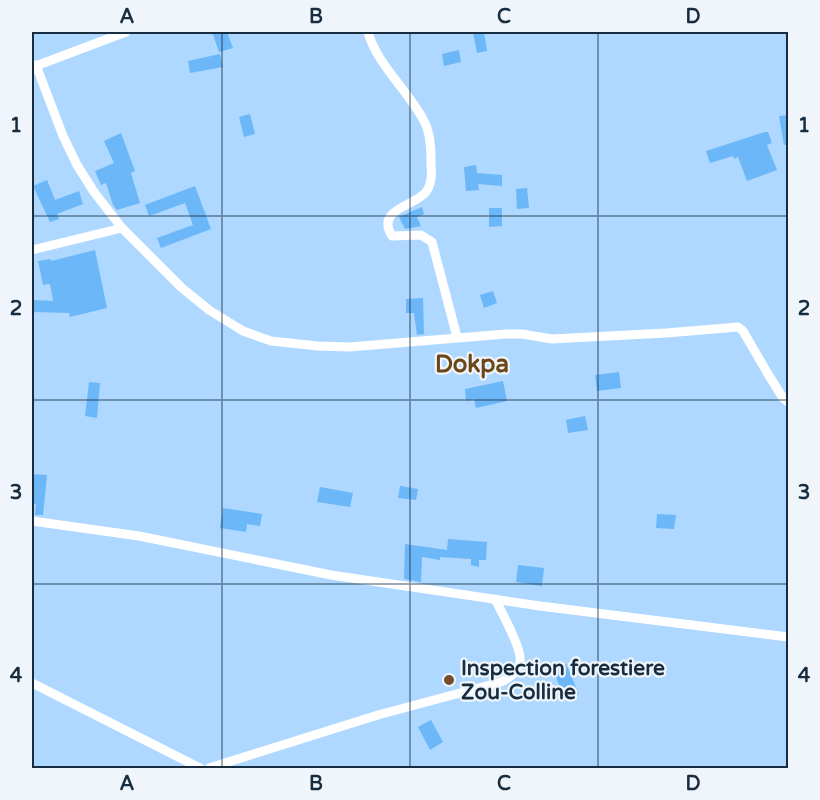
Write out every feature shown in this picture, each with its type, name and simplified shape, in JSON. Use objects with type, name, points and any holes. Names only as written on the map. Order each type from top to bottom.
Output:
[{"type":"street","points":[[126,32],[34,66],[77,165],[94,192],[122,228],[182,288],[209,310],[243,330],[271,341],[349,347],[457,337],[522,334],[552,339],[738,327],[743,331],[783,398],[789,402]]},
{"type":"street","points":[[368,32],[384,64],[424,121],[429,136],[432,178],[428,190],[392,214],[389,231],[392,236],[421,235],[432,242],[457,337]]},
{"type":"street","points":[[32,250],[122,228]]},
{"type":"street","points":[[32,521],[139,536],[331,575],[789,637]]},
{"type":"street","points":[[209,768],[368,718],[511,678],[518,669],[521,658],[495,599]]},
{"type":"street","points":[[32,683],[200,768]]},
{"type":"building","points":[[212,32],[227,32],[233,48],[219,52]]},
{"type":"building","points":[[473,32],[484,32],[487,51],[477,53]]},
{"type":"building","points":[[459,50],[461,62],[444,66],[442,54]]},
{"type":"building","points":[[220,54],[223,67],[190,73],[188,61]]},
{"type":"building","points":[[250,114],[255,134],[244,137],[239,117]]},
{"type":"building","points":[[789,115],[789,144],[784,145],[779,116]]},
{"type":"building","points":[[768,132],[772,143],[767,145],[777,170],[747,181],[738,157],[734,159],[733,156],[710,163],[706,151]]},
{"type":"building","points":[[121,133],[135,171],[131,173],[140,203],[117,210],[113,205],[106,183],[101,185],[95,171],[114,163],[104,141]]},
{"type":"building","points":[[476,165],[477,173],[502,175],[502,186],[478,184],[479,190],[466,191],[464,167]]},
{"type":"building","points":[[47,180],[55,200],[79,191],[83,204],[57,214],[59,219],[50,222],[33,186]]},
{"type":"building","points":[[195,186],[211,229],[161,248],[157,238],[193,225],[185,203],[149,216],[145,205]]},
{"type":"building","points":[[527,188],[529,208],[517,209],[516,189]]},
{"type":"building","points":[[422,207],[424,214],[417,217],[421,226],[405,229],[399,217]]},
{"type":"building","points":[[489,208],[502,208],[502,226],[489,227]]},
{"type":"building","points":[[95,250],[107,308],[70,317],[69,313],[32,312],[32,300],[53,301],[50,284],[43,285],[38,261],[51,259],[51,261]]},
{"type":"building","points":[[493,291],[497,303],[484,308],[480,295]]},
{"type":"building","points":[[423,298],[424,334],[417,335],[414,313],[406,313],[406,299]]},
{"type":"building","points":[[619,372],[621,388],[597,391],[595,375]]},
{"type":"building","points":[[503,381],[507,401],[476,408],[474,399],[466,401],[465,389]]},
{"type":"building","points":[[89,382],[100,383],[97,418],[85,416]]},
{"type":"building","points":[[585,416],[588,430],[568,433],[566,420]]},
{"type":"building","points":[[32,474],[47,475],[43,515],[35,515],[36,504],[32,504]]},
{"type":"building","points":[[400,486],[418,489],[416,500],[398,498]]},
{"type":"building","points":[[320,487],[353,493],[350,507],[317,502]]},
{"type":"building","points":[[223,508],[262,514],[260,526],[247,524],[246,532],[220,528]]},
{"type":"building","points":[[657,514],[676,515],[674,529],[656,528]]},
{"type":"building","points":[[448,539],[487,542],[486,560],[479,560],[479,567],[471,565],[471,559],[440,557],[440,560],[422,557],[421,582],[404,579],[405,544],[447,550]]},
{"type":"building","points":[[518,565],[544,568],[542,586],[516,582]]},
{"type":"building","points":[[566,664],[579,694],[565,699],[553,670]]},
{"type":"building","points":[[431,720],[443,742],[430,750],[418,727]]},
{"type":"place","name":"Inspection forestiere Zou-Colline","points":[[449,680]]},
{"type":"district","name":"Dokpa","points":[[472,364]]}]
